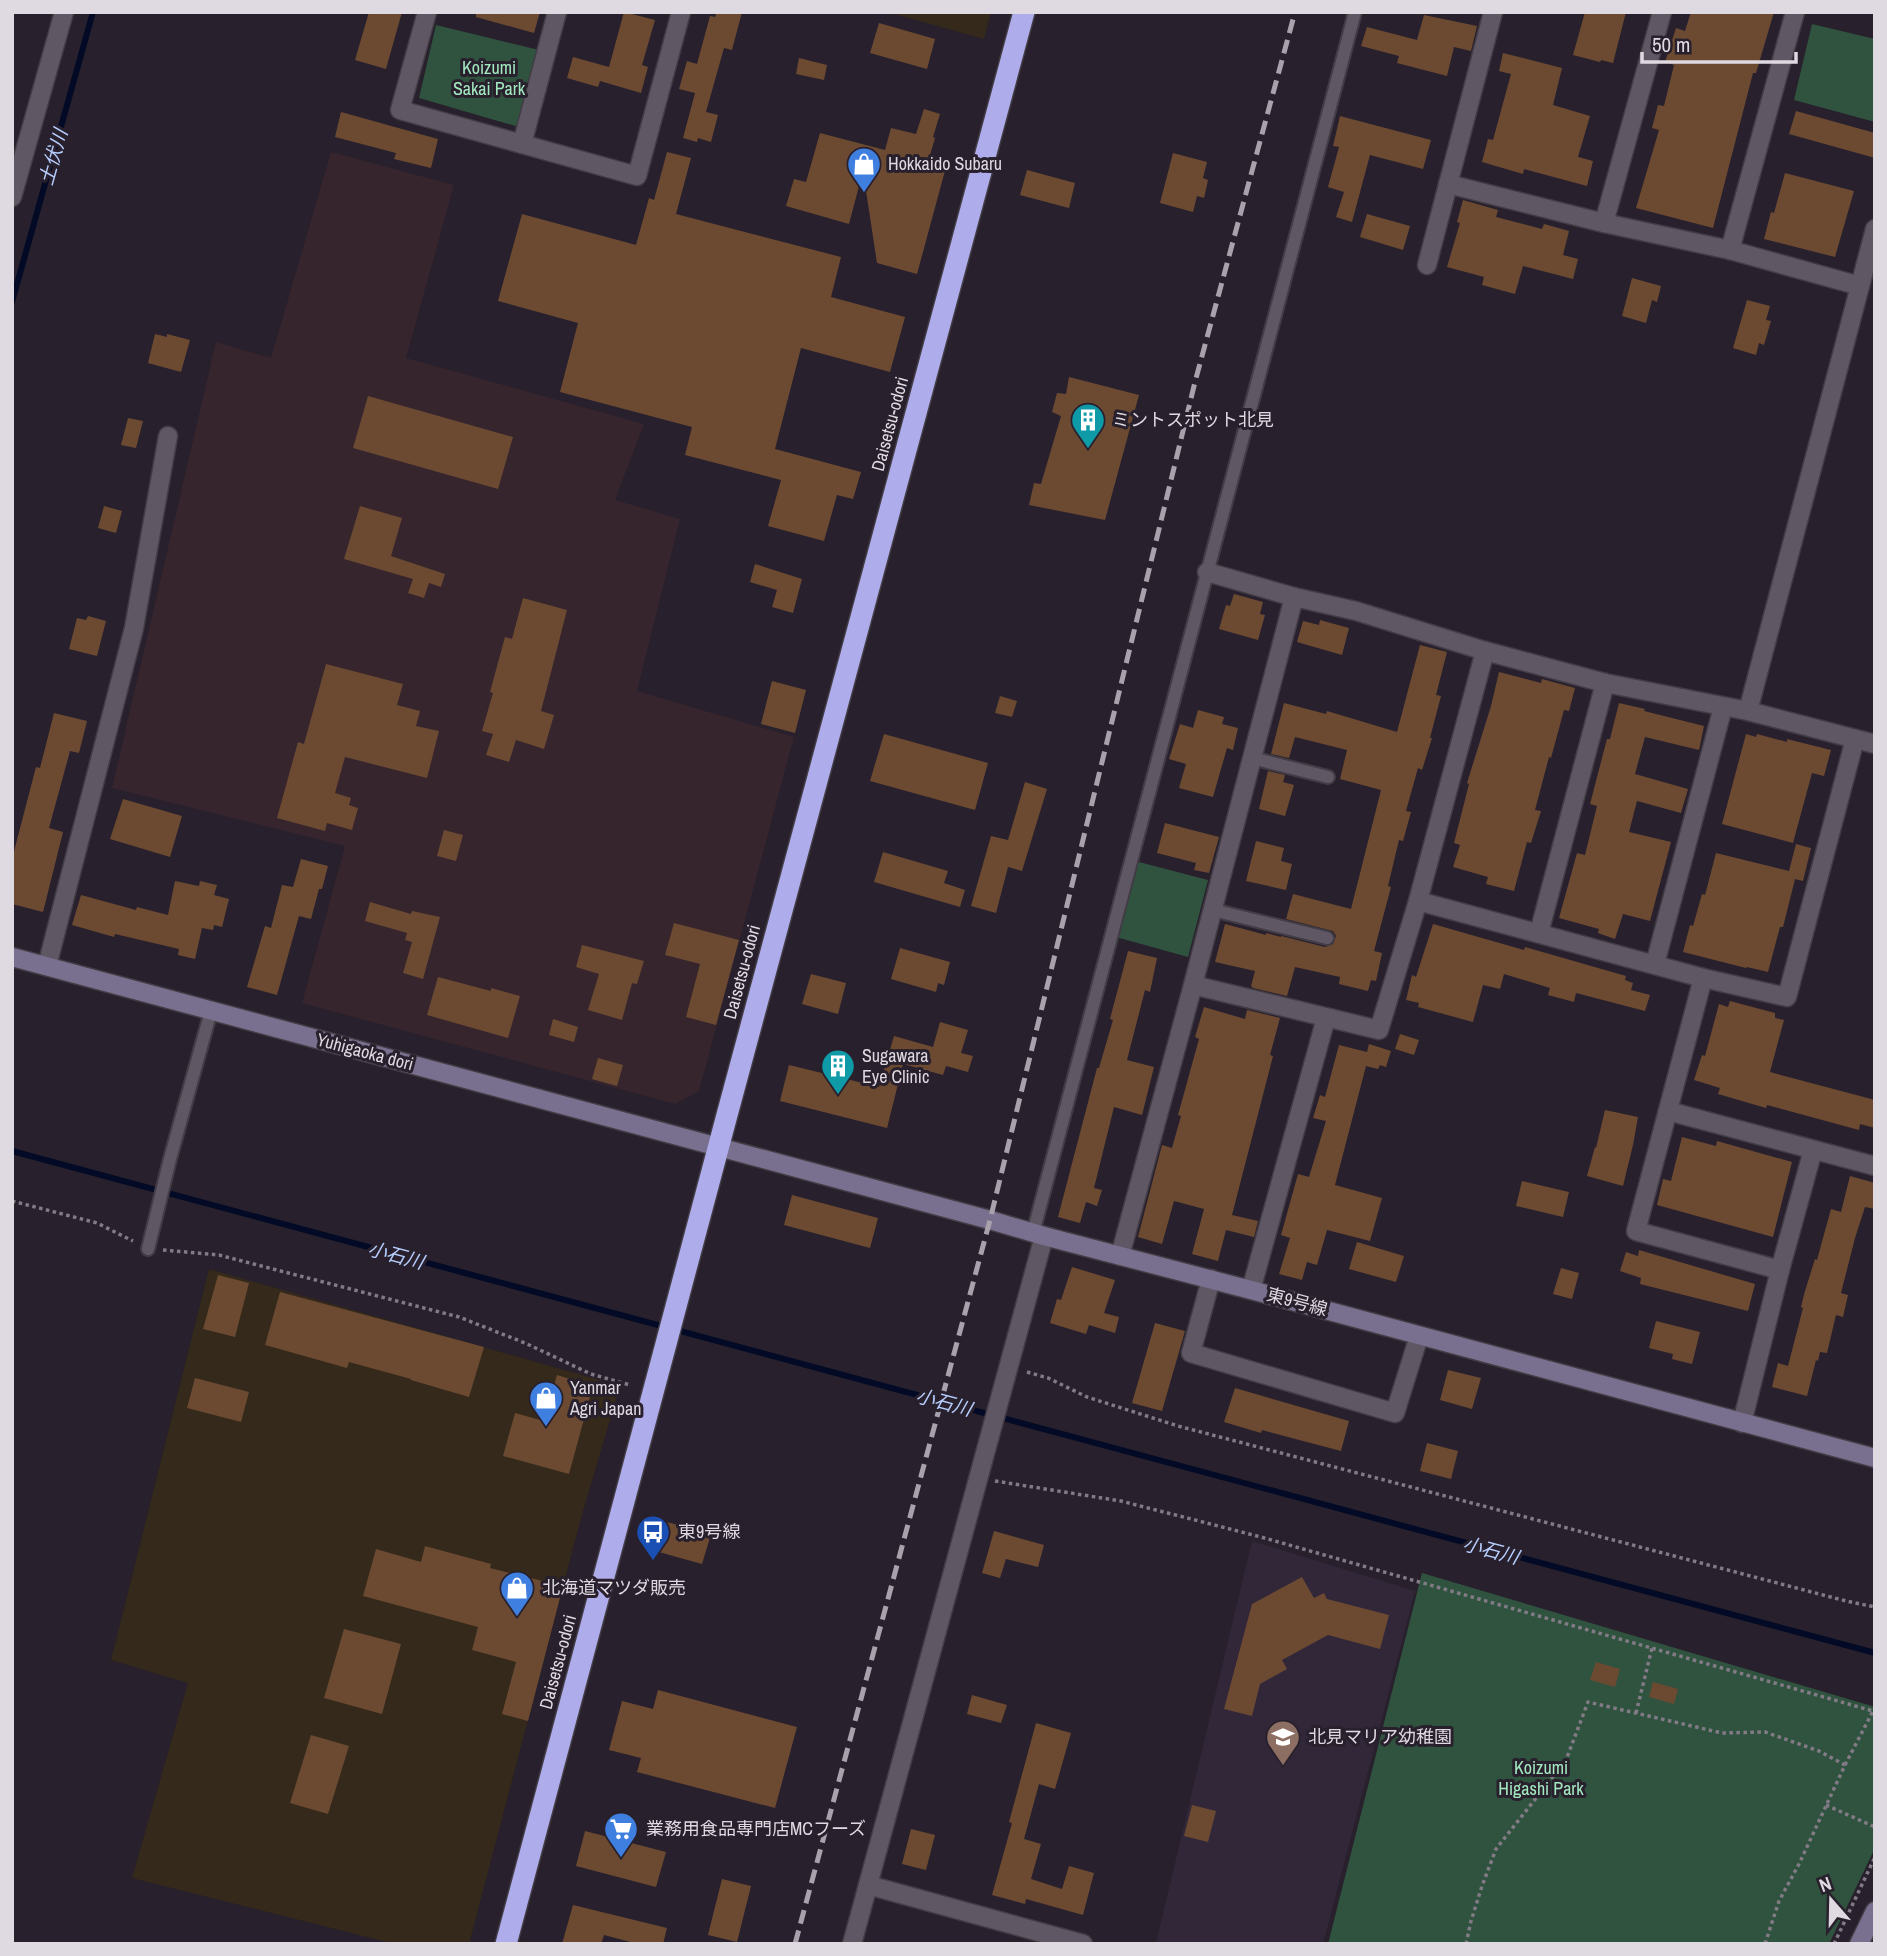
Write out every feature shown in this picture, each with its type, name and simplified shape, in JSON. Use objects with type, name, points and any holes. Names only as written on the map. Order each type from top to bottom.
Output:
[{"type":"highway","name":"Daisetsu-odori","points":[[506,1944],[1024,12]]},
{"type":"street","points":[[12,197],[64,12]]},
{"type":"street","points":[[427,12],[400,110],[637,176],[681,12]]},
{"type":"street","points":[[522,144],[557,12]]},
{"type":"street","points":[[1427,265],[1493,12]]},
{"type":"street","points":[[1604,223],[1662,12]]},
{"type":"street","points":[[1730,250],[1795,12]]},
{"type":"street","points":[[1448,184],[1604,223],[1730,250],[1860,286]]},
{"type":"street","points":[[1748,710],[1875,229]]},
{"type":"street","points":[[47,966],[134,628],[168,436]]},
{"type":"street","points":[[1207,572],[1294,597],[1356,611],[1485,651],[1605,683],[1748,710],[1875,744]]},
{"type":"street","points":[[1120,1256],[1294,597]]},
{"type":"street","points":[[1193,985],[1379,1030],[1418,901],[1485,651]]},
{"type":"street","points":[[1539,933],[1605,683]]},
{"type":"street","points":[[1655,964],[1723,707]]},
{"type":"street","points":[[1418,901],[1703,978],[1787,997],[1856,739]]},
{"type":"street","name":"Yuhigaoka dori","points":[[12,957],[718,1147]]},
{"type":"street","points":[[1703,978],[1636,1231],[1780,1269]]},
{"type":"street","points":[[1251,1290],[1326,1018]]},
{"type":"street","points":[[1668,1111],[1875,1166]]},
{"type":"street","name":"東9号線","points":[[718,1147],[1875,1458]]},
{"type":"street","points":[[1742,1423],[1780,1269],[1814,1150]]},
{"type":"street","points":[[852,1944],[988,1466],[1004,1381],[1038,1234]]},
{"type":"street","points":[[1211,1279],[1191,1353],[1395,1413],[1419,1336]]},
{"type":"street","points":[[868,1885],[1083,1944]]},
{"type":"street","points":[[1859,1944],[1875,1911]]},
{"type":"lane","points":[[1038,1234],[1207,572],[1355,12]]},
{"type":"lane","points":[[1252,758],[1328,777]]},
{"type":"lane","points":[[1213,910],[1327,938]]},
{"type":"lane","points":[[149,1243],[211,1011]]},
{"type":"path","points":[[12,1201],[97,1223],[149,1243],[219,1255],[459,1317],[525,1343],[591,1374],[630,1385]]},
{"type":"path","points":[[1019,1370],[1048,1378],[1087,1397],[1178,1426],[1875,1607]]},
{"type":"path","points":[[988,1466],[991,1481],[1121,1501],[1261,1537],[1874,1712],[1845,1765],[1779,1901],[1765,1944]]},
{"type":"path","points":[[1636,1713],[1652,1648]]},
{"type":"path","points":[[1466,1944],[1474,1909],[1496,1849],[1566,1760],[1588,1702],[1722,1733],[1765,1732],[1819,1751],[1845,1765]]},
{"type":"path","points":[[1826,1804],[1875,1827]]},
{"type":"path","points":[[1834,1944],[1875,1857]]},
{"type":"shaded area","points":[[887,12],[991,12],[984,39]]},
{"type":"shaded area","points":[[331,152],[454,185],[406,358],[644,424],[615,500],[680,519],[637,691],[794,737],[699,1091],[675,1104],[302,1003],[345,846],[112,788],[216,342],[271,358]]},
{"type":"shaded area","points":[[209,1269],[620,1386],[581,1518],[469,1944],[395,1944],[132,1878],[188,1683],[111,1660]]},
{"type":"shaded area","name":"北見マリア幼稚園","points":[[1252,1541],[1415,1591],[1323,1944],[1156,1943]]},
{"type":"green space","points":[[1812,24],[1875,39],[1875,122],[1794,100]]},
{"type":"green space","name":"Koizumi Sakai Park","points":[[436,25],[539,50],[519,127],[419,98]]},
{"type":"green space","points":[[1135,861],[1208,880],[1188,957],[1116,937]]},
{"type":"green space","name":"Koizumi Higashi Park","points":[[1422,1573],[1875,1707],[1875,1848],[1829,1944],[1328,1944]]},
{"type":"building","points":[[369,12],[402,12],[386,69],[355,60]]},
{"type":"building","points":[[476,12],[540,12],[534,33],[476,17]]},
{"type":"building","points":[[624,12],[655,20],[642,65],[648,67],[641,93],[600,81],[598,87],[567,78],[573,57],[609,67]]},
{"type":"building","points":[[717,12],[742,12],[732,50],[724,48],[706,112],[718,115],[711,142],[698,138],[697,142],[683,138],[695,93],[679,89],[687,61],[697,64],[710,16],[715,17]]},
{"type":"building","points":[[1585,12],[1626,12],[1613,63],[1573,55]]},
{"type":"building","points":[[1691,12],[1774,12],[1756,73],[1753,73],[1713,228],[1636,208],[1659,130],[1652,128],[1658,105],[1664,106],[1674,65],[1665,62],[1676,28],[1685,31]]},
{"type":"building","points":[[1424,15],[1477,26],[1471,51],[1454,47],[1447,76],[1397,63],[1399,56],[1361,46],[1367,27],[1417,40]]},
{"type":"building","points":[[879,23],[935,39],[927,69],[870,53]]},
{"type":"building","points":[[1503,53],[1562,68],[1553,105],[1590,116],[1578,157],[1593,161],[1587,186],[1524,169],[1523,174],[1482,162],[1488,139],[1493,140],[1511,74],[1499,71]]},
{"type":"building","points":[[799,58],[827,65],[824,80],[796,74]]},
{"type":"building","name":"Hokkaido Subaru","points":[[924,109],[940,114],[928,162],[946,167],[917,274],[877,263],[863,171],[849,224],[786,206],[794,179],[806,182],[820,133],[885,150],[891,128],[916,134]]},
{"type":"building","points":[[1796,111],[1875,133],[1875,158],[1789,134]]},
{"type":"building","points":[[341,112],[438,139],[431,168],[394,159],[396,153],[335,137]]},
{"type":"building","points":[[1340,116],[1431,140],[1423,169],[1370,155],[1352,222],[1336,217],[1344,192],[1328,187],[1339,147],[1333,146]]},
{"type":"building","points":[[667,152],[691,158],[676,214],[841,257],[831,297],[905,317],[890,372],[801,348],[775,449],[861,472],[853,499],[837,495],[824,541],[768,526],[781,480],[685,455],[692,427],[560,392],[578,323],[498,301],[522,214],[636,245],[649,198],[654,200]]},
{"type":"building","points":[[1173,153],[1207,162],[1203,178],[1208,180],[1204,198],[1197,196],[1193,212],[1160,203]]},
{"type":"building","points":[[1027,170],[1075,183],[1069,208],[1020,195]]},
{"type":"building","points":[[1785,173],[1854,191],[1835,257],[1764,239]]},
{"type":"building","points":[[1463,200],[1498,210],[1496,217],[1542,229],[1544,224],[1569,231],[1563,255],[1578,259],[1573,279],[1523,266],[1515,294],[1482,285],[1484,277],[1447,267],[1460,223],[1457,222]]},
{"type":"building","points":[[1367,214],[1410,226],[1403,250],[1360,237]]},
{"type":"building","points":[[1632,278],[1661,286],[1657,302],[1652,300],[1646,323],[1622,316]]},
{"type":"building","points":[[1747,300],[1770,306],[1766,320],[1771,321],[1764,345],[1759,343],[1756,355],[1733,348]]},
{"type":"building","points":[[155,334],[190,340],[181,372],[148,363]]},
{"type":"building","name":"ミントスポット北見","points":[[1069,377],[1139,395],[1105,520],[1029,505],[1034,483],[1041,484],[1061,416],[1052,412],[1057,393],[1066,394]]},
{"type":"building","points":[[368,396],[513,437],[498,489],[353,448]]},
{"type":"building","points":[[128,418],[143,421],[136,448],[121,445]]},
{"type":"building","points":[[104,506],[122,511],[116,533],[98,528]]},
{"type":"building","points":[[360,506],[402,518],[391,556],[445,574],[441,587],[429,583],[424,598],[408,593],[413,579],[344,559]]},
{"type":"building","points":[[755,564],[802,579],[793,613],[772,607],[777,590],[750,582]]},
{"type":"building","points":[[1234,594],[1263,602],[1260,614],[1265,615],[1258,640],[1219,629],[1226,605],[1230,606]]},
{"type":"building","points":[[523,598],[567,610],[541,711],[554,715],[544,749],[516,740],[509,762],[486,755],[493,734],[482,731],[505,637],[512,639]]},
{"type":"building","points":[[88,616],[106,621],[97,656],[69,649],[77,618],[86,620]]},
{"type":"building","points":[[1320,620],[1349,628],[1342,655],[1297,642],[1303,621],[1319,625]]},
{"type":"building","points":[[1420,645],[1447,652],[1436,695],[1441,696],[1432,738],[1422,770],[1418,768],[1406,811],[1411,812],[1403,841],[1399,840],[1388,886],[1391,887],[1374,951],[1382,953],[1376,981],[1371,980],[1368,991],[1339,984],[1340,977],[1295,967],[1287,996],[1253,988],[1251,986],[1255,971],[1215,962],[1225,924],[1325,947],[1333,944],[1336,936],[1333,931],[1286,919],[1293,894],[1351,909],[1381,790],[1340,779],[1347,750],[1295,737],[1289,758],[1271,754],[1284,703],[1326,714],[1327,711],[1397,732]]},
{"type":"building","points":[[326,664],[403,684],[397,705],[420,711],[416,726],[439,731],[427,778],[345,757],[335,793],[351,798],[349,805],[358,808],[352,830],[327,823],[325,831],[277,818],[298,742],[304,744]]},
{"type":"building","points":[[1499,672],[1541,683],[1542,679],[1575,688],[1569,711],[1564,710],[1551,758],[1549,757],[1535,810],[1541,811],[1531,843],[1527,842],[1514,891],[1486,884],[1488,877],[1453,867],[1460,845],[1454,843],[1469,784],[1467,783]]},
{"type":"building","points":[[772,681],[806,690],[795,733],[761,724]]},
{"type":"building","points":[[1000,696],[1017,701],[1012,717],[995,713]]},
{"type":"building","points":[[1619,703],[1704,726],[1699,750],[1645,737],[1635,774],[1688,789],[1681,813],[1637,801],[1629,832],[1671,842],[1650,921],[1623,914],[1615,939],[1598,933],[1599,929],[1559,918],[1577,853],[1585,855],[1597,806],[1590,804]]},
{"type":"building","points":[[1198,710],[1224,717],[1222,724],[1238,728],[1233,750],[1227,748],[1213,797],[1179,788],[1186,764],[1169,759],[1180,724],[1193,728]]},
{"type":"building","points":[[54,713],[87,721],[79,753],[70,751],[49,828],[63,832],[43,912],[12,904],[12,859],[36,767],[40,768]]},
{"type":"building","points":[[884,734],[988,763],[975,810],[870,781]]},
{"type":"building","points":[[1746,734],[1756,737],[1757,734],[1787,742],[1787,739],[1831,750],[1824,776],[1812,773],[1793,843],[1722,824]]},
{"type":"building","points":[[1268,771],[1285,775],[1283,782],[1294,785],[1285,816],[1259,809]]},
{"type":"building","points":[[1025,782],[1047,789],[1022,871],[1008,867],[996,913],[971,906],[991,836],[1008,840]]},
{"type":"building","points":[[123,799],[182,816],[170,857],[110,839]]},
{"type":"building","points":[[1165,823],[1219,837],[1209,873],[1194,870],[1196,863],[1157,853]]},
{"type":"building","points":[[444,830],[463,835],[456,861],[437,856]]},
{"type":"building","points":[[1256,841],[1284,848],[1281,861],[1292,864],[1286,890],[1246,881]]},
{"type":"building","points":[[1796,844],[1811,848],[1803,881],[1795,879],[1768,972],[1683,952],[1690,925],[1693,926],[1702,894],[1705,895],[1716,853],[1789,871]]},
{"type":"building","points":[[883,852],[948,871],[944,883],[965,890],[960,907],[874,882]]},
{"type":"building","points":[[301,859],[328,866],[311,919],[299,916],[277,995],[247,987],[265,926],[271,928],[282,885],[293,887]]},
{"type":"building","points":[[175,881],[199,886],[200,881],[217,885],[214,895],[229,899],[222,927],[214,925],[213,930],[202,928],[195,959],[178,955],[179,949],[115,934],[114,937],[72,925],[81,895],[136,910],[137,907],[168,915]]},
{"type":"building","points":[[370,902],[411,914],[412,911],[440,917],[423,979],[403,973],[412,942],[405,940],[407,933],[365,921]]},
{"type":"building","points":[[674,923],[739,940],[716,1025],[686,1017],[700,964],[665,955]]},
{"type":"building","points":[[1433,924],[1626,976],[1625,980],[1633,983],[1631,990],[1650,995],[1645,1011],[1576,993],[1574,1002],[1548,995],[1550,988],[1504,974],[1500,989],[1483,985],[1473,1022],[1418,1007],[1419,1003],[1406,1000],[1412,975],[1416,977]]},
{"type":"building","points":[[582,945],[644,961],[637,984],[632,983],[622,1020],[588,1010],[599,974],[576,967]]},
{"type":"building","points":[[900,948],[950,962],[944,985],[938,983],[936,992],[891,979]]},
{"type":"building","points":[[1128,951],[1157,958],[1150,992],[1145,990],[1127,1060],[1154,1067],[1142,1115],[1114,1107],[1094,1188],[1102,1190],[1097,1206],[1086,1202],[1080,1223],[1058,1217],[1097,1068],[1113,1020],[1110,1019]]},
{"type":"building","points":[[811,974],[846,983],[838,1014],[802,1004]]},
{"type":"building","points":[[438,977],[520,996],[508,1038],[427,1015]]},
{"type":"building","points":[[1730,1001],[1775,1013],[1775,1018],[1784,1020],[1770,1072],[1875,1100],[1875,1128],[1860,1124],[1859,1130],[1767,1105],[1766,1108],[1718,1094],[1720,1088],[1694,1080],[1702,1055],[1705,1056],[1719,1004],[1728,1007]]},
{"type":"building","points":[[1204,1007],[1245,1019],[1247,1010],[1280,1018],[1270,1055],[1273,1056],[1232,1215],[1258,1221],[1254,1237],[1226,1230],[1218,1261],[1192,1254],[1204,1209],[1174,1201],[1162,1244],[1138,1237],[1162,1145],[1172,1148],[1181,1116],[1178,1115],[1199,1039],[1195,1037]]},
{"type":"building","points":[[553,1019],[578,1027],[574,1042],[549,1035]]},
{"type":"building","points":[[940,1022],[968,1030],[961,1053],[973,1056],[968,1072],[946,1066],[943,1075],[903,1064],[887,1128],[780,1101],[789,1065],[879,1087],[894,1036],[933,1047]]},
{"type":"building","points":[[1400,1034],[1419,1040],[1414,1055],[1395,1049]]},
{"type":"building","points":[[1369,1044],[1391,1051],[1386,1067],[1380,1065],[1378,1069],[1366,1066],[1335,1185],[1382,1198],[1370,1241],[1327,1230],[1317,1265],[1307,1262],[1302,1280],[1279,1274],[1290,1238],[1281,1235],[1298,1174],[1309,1177],[1326,1121],[1313,1118],[1320,1095],[1325,1097],[1339,1045],[1367,1052]]},
{"type":"building","points":[[598,1058],[623,1065],[617,1086],[592,1079]]},
{"type":"building","points":[[1605,1110],[1638,1117],[1623,1186],[1587,1176]]},
{"type":"building","points":[[1682,1137],[1716,1146],[1717,1141],[1792,1162],[1773,1237],[1657,1205],[1663,1179],[1671,1181]]},
{"type":"building","points":[[1850,1176],[1875,1183],[1875,1209],[1865,1207],[1855,1238],[1841,1293],[1848,1295],[1843,1317],[1836,1315],[1827,1353],[1820,1352],[1818,1361],[1816,1360],[1807,1396],[1772,1387],[1778,1363],[1788,1366],[1805,1291],[1831,1209],[1841,1212]]},
{"type":"building","points":[[1522,1181],[1569,1192],[1563,1217],[1516,1206]]},
{"type":"building","points":[[792,1195],[878,1218],[870,1248],[784,1225]]},
{"type":"building","points":[[1357,1242],[1404,1256],[1396,1282],[1349,1269]]},
{"type":"building","points":[[1639,1250],[1755,1284],[1748,1311],[1640,1284],[1641,1278],[1620,1271],[1626,1252],[1638,1256]]},
{"type":"building","points":[[1072,1267],[1115,1280],[1104,1313],[1119,1317],[1115,1333],[1089,1325],[1086,1334],[1050,1323],[1057,1299],[1061,1300]]},
{"type":"building","points":[[1561,1268],[1579,1273],[1572,1299],[1553,1294]]},
{"type":"building","points":[[218,1275],[249,1283],[235,1337],[203,1329]]},
{"type":"building","points":[[280,1292],[484,1347],[469,1397],[349,1362],[347,1368],[265,1345]]},
{"type":"building","points":[[1656,1321],[1700,1332],[1692,1364],[1672,1359],[1673,1354],[1649,1348]]},
{"type":"building","points":[[1155,1323],[1185,1331],[1162,1411],[1132,1403]]},
{"type":"building","points":[[1448,1370],[1481,1378],[1472,1409],[1440,1400]]},
{"type":"building","name":"Yanmar Agri Japan","points":[[557,1375],[593,1386],[569,1474],[503,1456],[515,1413],[544,1421]]},
{"type":"building","points":[[195,1378],[249,1392],[241,1422],[187,1408]]},
{"type":"building","points":[[1235,1388],[1349,1421],[1341,1451],[1224,1422]]},
{"type":"building","points":[[1427,1443],[1458,1451],[1451,1479],[1420,1471]]},
{"type":"building","points":[[656,1519],[711,1534],[702,1564],[648,1549]]},
{"type":"building","points":[[994,1531],[1044,1545],[1038,1567],[1006,1559],[1000,1578],[982,1573]]},
{"type":"building","points":[[425,1546],[491,1564],[490,1568],[563,1586],[528,1721],[502,1714],[516,1662],[472,1650],[478,1627],[363,1596],[376,1549],[421,1562]]},
{"type":"building","points":[[1302,1577],[1314,1598],[1324,1593],[1327,1599],[1389,1615],[1380,1649],[1328,1635],[1282,1660],[1287,1669],[1260,1684],[1252,1716],[1224,1709],[1252,1604]]},
{"type":"building","points":[[344,1629],[401,1644],[382,1714],[324,1698]]},
{"type":"building","points":[[1596,1662],[1620,1669],[1615,1687],[1590,1680]]},
{"type":"building","points":[[1653,1682],[1678,1689],[1674,1704],[1649,1697]]},
{"type":"building","points":[[658,1690],[797,1727],[775,1808],[637,1772],[641,1758],[609,1750],[622,1701],[653,1709]]},
{"type":"building","points":[[972,1695],[1007,1705],[1001,1723],[967,1714]]},
{"type":"building","points":[[1036,1723],[1071,1733],[1055,1789],[1039,1784],[1024,1839],[1041,1844],[1031,1879],[1062,1889],[1069,1866],[1094,1873],[1083,1915],[1026,1899],[1025,1904],[992,1895]]},
{"type":"building","points":[[311,1735],[349,1746],[328,1814],[290,1803]]},
{"type":"building","points":[[1192,1805],[1216,1811],[1208,1842],[1184,1836]]},
{"type":"building","points":[[911,1829],[935,1835],[926,1870],[902,1864]]},
{"type":"building","name":"業務用食品専門店MCフーズ","points":[[585,1831],[666,1852],[656,1887],[576,1866]]},
{"type":"building","points":[[722,1879],[751,1886],[737,1942],[708,1935]]},
{"type":"building","points":[[573,1905],[667,1928],[663,1944],[638,1944],[604,1935],[601,1944],[562,1944]]},
{"type":"waterway","name":"土伏川","points":[[12,302],[93,12]]},
{"type":"waterway","name":"小石川","points":[[12,1151],[1875,1653]]},
{"type":"railway","points":[[795,1944],[990,1220],[1195,382],[1295,12]]},
{"type":"place","name":"Hokkaido Subaru","points":[[864,194]]},
{"type":"place","name":"ミントスポット北見","points":[[1088,450]]},
{"type":"place","name":"Sugawara Eye Clinic","points":[[838,1096]]},
{"type":"place","name":"Yanmar Agri Japan","points":[[546,1428]]},
{"type":"place","name":"東9号線","points":[[653,1562]]},
{"type":"place","name":"北海道マツダ販売","points":[[517,1618]]},
{"type":"place","name":"北見マリア幼稚園","points":[[1283,1767]]},
{"type":"place","name":"業務用食品専門店MCフーズ","points":[[621,1859]]}]
